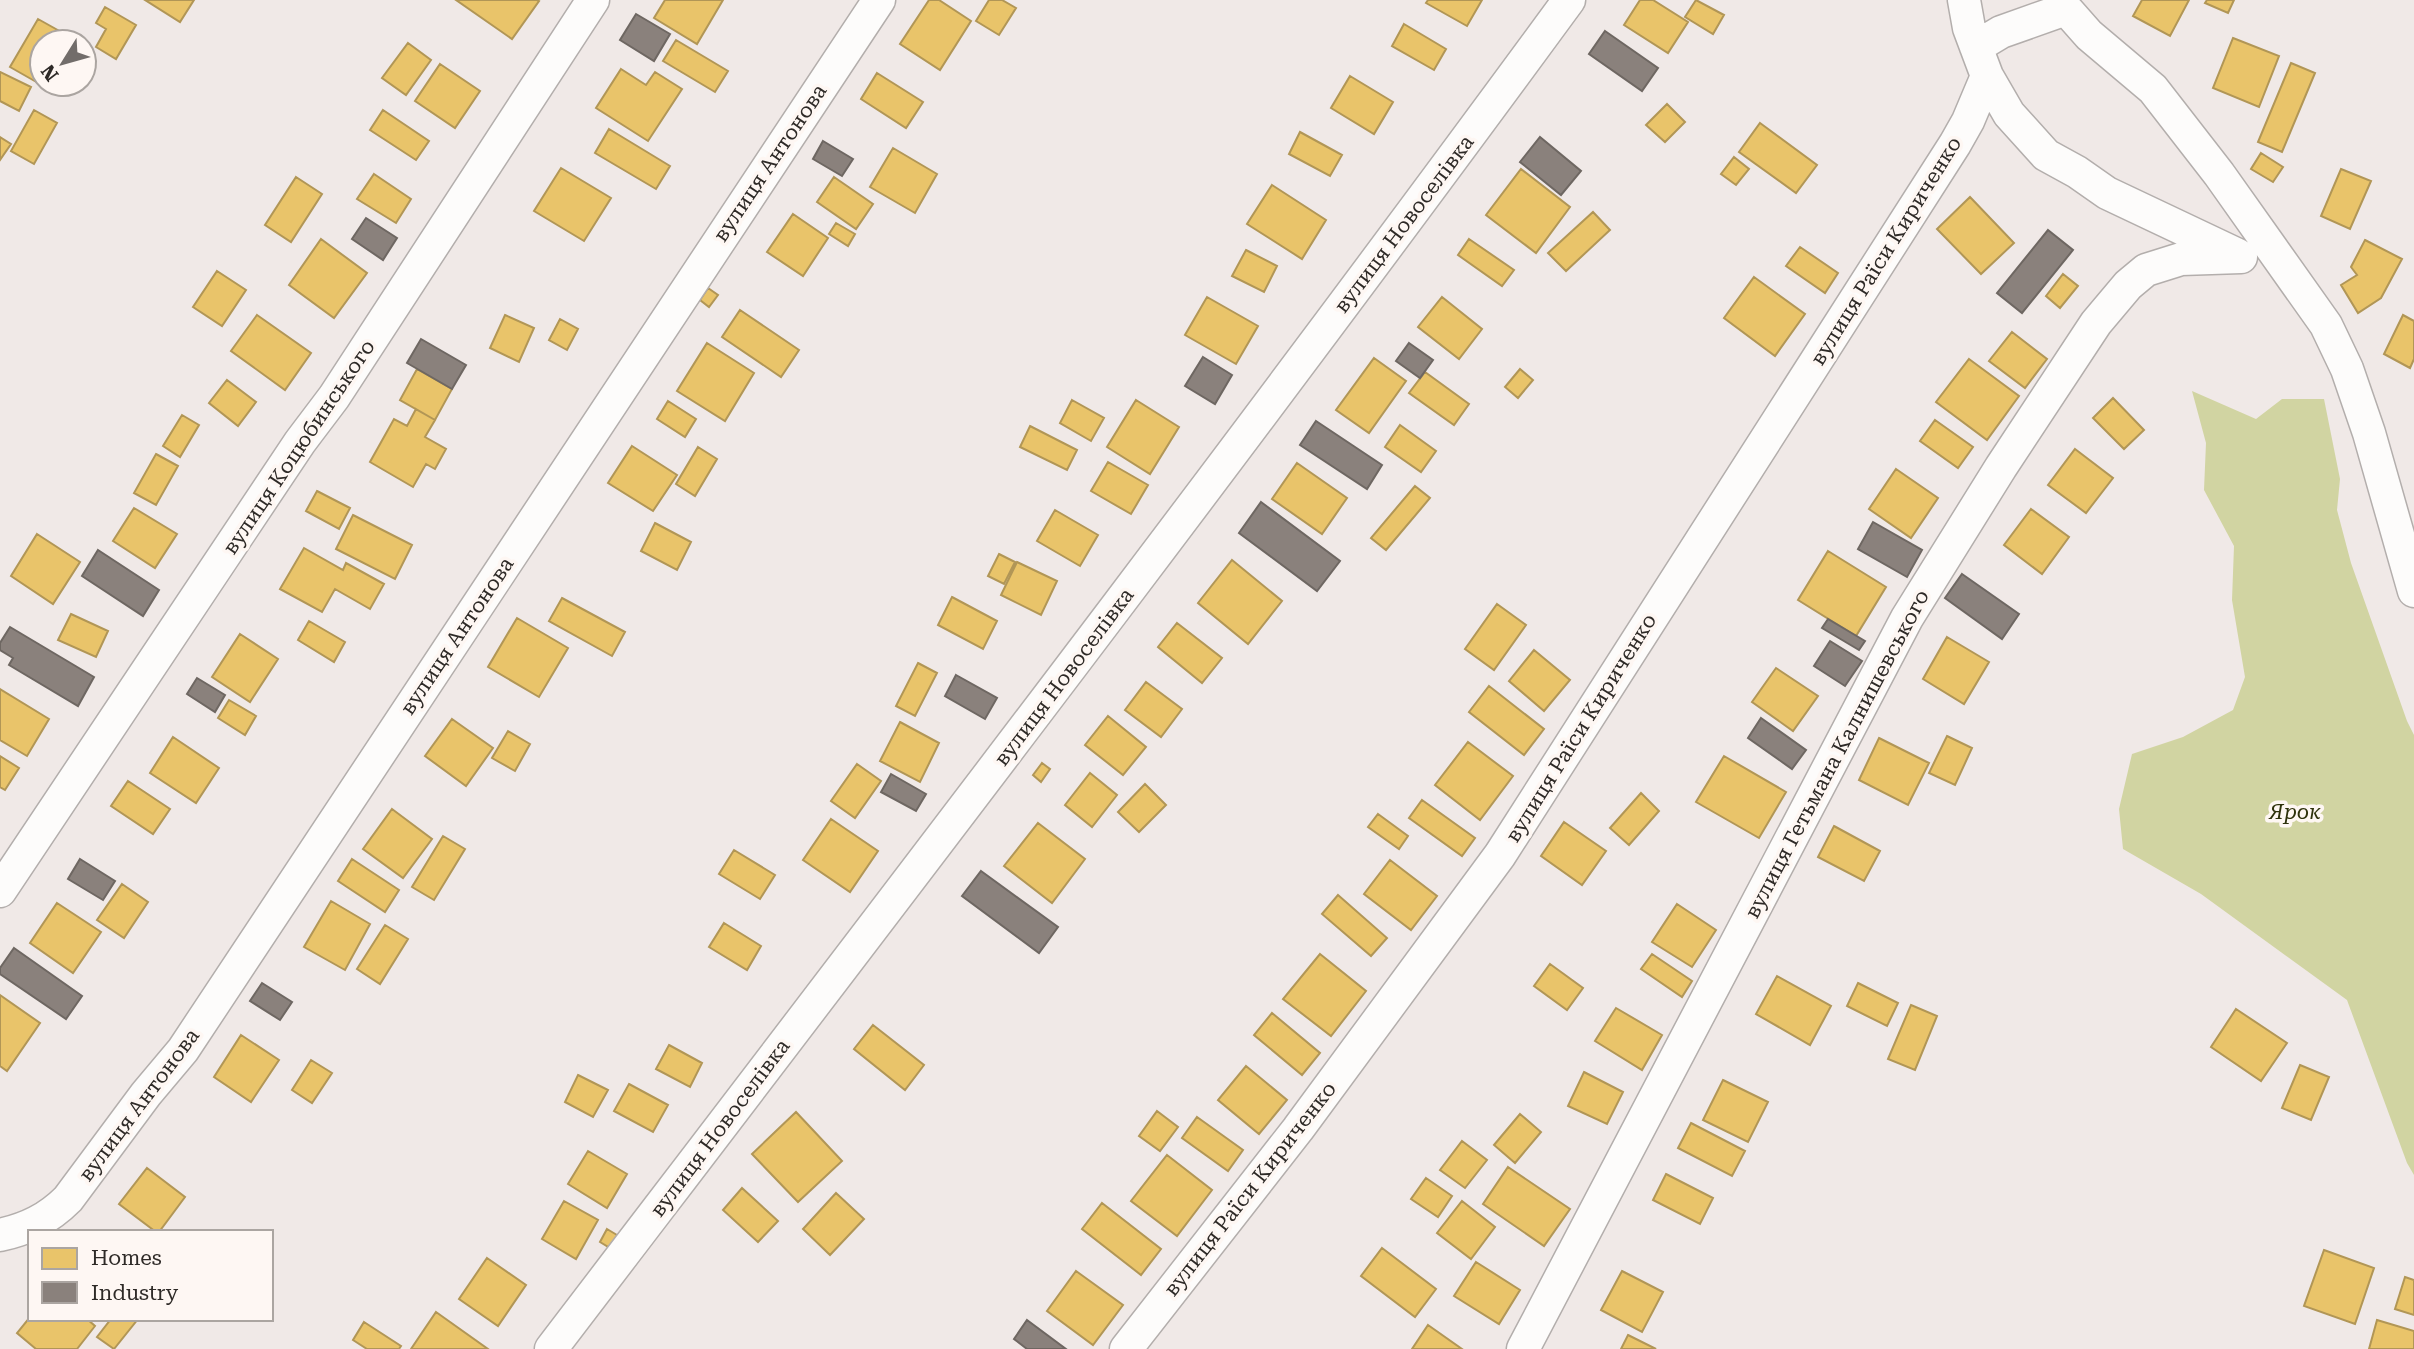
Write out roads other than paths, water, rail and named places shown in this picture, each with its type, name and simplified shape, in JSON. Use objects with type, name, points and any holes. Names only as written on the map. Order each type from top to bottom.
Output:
[{"type":"street","name":"вулиця Коцюбинського","points":[[0,891],[300,442],[334,397],[593,0]]},
{"type":"street","name":"вулиця Антонова","points":[[0,1235],[38,1223],[62,1205],[183,1050],[878,0]]},
{"type":"street","name":"вулиця Новоселівка","points":[[551,1349],[1063,679],[1404,225],[1569,0]]},
{"type":"street","points":[[1964,0],[1969,28],[2008,114],[2046,156],[2077,172],[2107,193],[2241,257],[2303,292]]},
{"type":"street","points":[[1982,61],[2001,32],[2064,4],[2089,35],[2153,89],[2219,174],[2326,325],[2347,369],[2369,433],[2414,591]]},
{"type":"street","name":"вулиця Раїси Кириченко","points":[[1126,1349],[1298,1129],[1500,855],[1955,144],[1968,121],[1982,61]]},
{"type":"street","name":"вулиця Гетьмана Калнишевського","points":[[1522,1349],[1907,618],[2001,467],[2096,323],[2128,285],[2146,270],[2181,259],[2241,257]]},
{"type":"park label","name":"Ярок","points":[[2295,812]]}]
